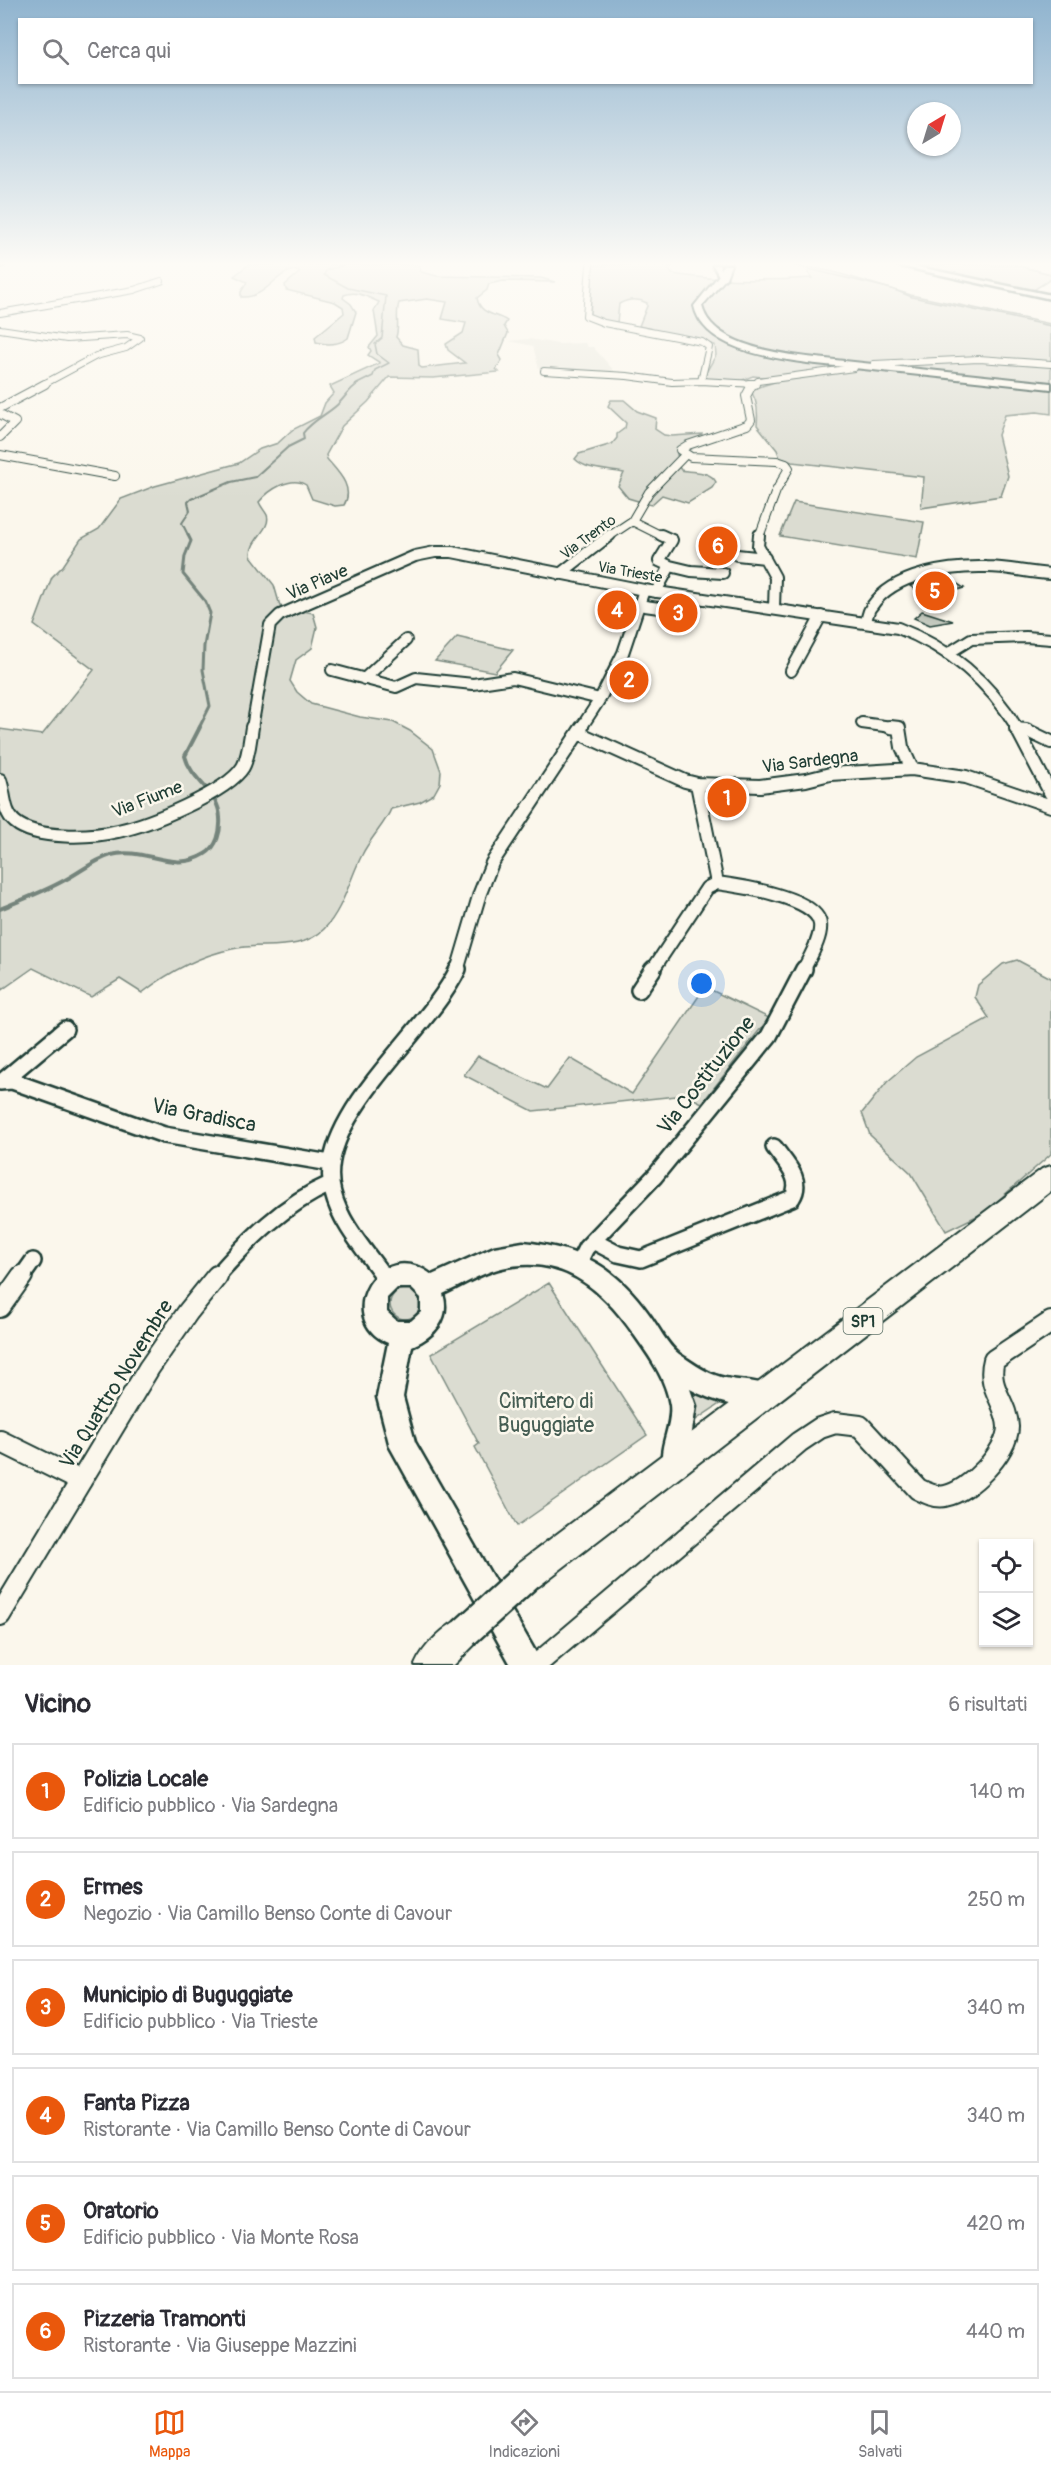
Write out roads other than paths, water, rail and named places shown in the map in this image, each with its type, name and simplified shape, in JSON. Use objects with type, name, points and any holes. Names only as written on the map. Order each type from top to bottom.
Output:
[{"type":"main road","points":[[737,343],[748,347],[812,360],[1051,386]]},
{"type":"main road","name":"SP1","points":[[431,1665],[528,1575],[1051,1178]]},
{"type":"main road","points":[[430,1288],[494,1258],[523,1252],[551,1256],[578,1264],[606,1282],[632,1310],[668,1361],[683,1406],[674,1463]]},
{"type":"main road","points":[[406,1275],[424,1281],[430,1288],[434,1305],[427,1322],[411,1333],[402,1335],[384,1329],[375,1314],[376,1295],[388,1281],[406,1275]]},
{"type":"main road","points":[[402,1335],[390,1397],[403,1447],[528,1665]]},
{"type":"main road","points":[[668,1361],[711,1387],[764,1396]]},
{"type":"street","points":[[0,408],[96,356],[109,354],[135,343]]},
{"type":"street","points":[[700,343],[706,344],[708,351],[701,381]]},
{"type":"street","points":[[874,364],[979,358],[1051,364]]},
{"type":"street","points":[[543,371],[566,375],[629,376],[667,382],[701,381],[709,383],[752,382],[854,368]]},
{"type":"street","name":"Via Trento","points":[[561,574],[606,538],[632,521],[641,499],[653,484],[674,468],[685,455],[680,450],[688,445],[747,425],[752,420],[744,394],[752,382]]},
{"type":"street","points":[[0,414],[15,424],[0,437]]},
{"type":"street","points":[[0,455],[115,476]]},
{"type":"street","points":[[685,455],[771,460],[786,464],[789,468],[776,491],[759,532],[758,546],[775,578],[774,608]]},
{"type":"street","name":"Via Trento","points":[[632,521],[672,540],[659,561],[670,567]]},
{"type":"street","name":"Via Trieste","points":[[435,552],[452,552],[650,591],[774,608],[914,633],[947,654],[993,696],[1007,713],[1051,794]]},
{"type":"street","name":"Via Piave","points":[[198,799],[225,783],[242,767],[248,750],[270,625],[280,615],[415,556],[435,552]]},
{"type":"street","points":[[737,555],[765,558]]},
{"type":"street","points":[[388,1281],[342,1214],[330,1184],[330,1163],[348,1118],[363,1095],[451,985],[461,961],[481,884],[486,873],[600,699],[623,653],[638,605],[670,567],[723,573]]},
{"type":"street","points":[[866,623],[869,609],[883,591],[913,579],[970,568],[1051,574]]},
{"type":"street","points":[[638,605],[659,608]]},
{"type":"street","points":[[791,671],[821,616]]},
{"type":"street","points":[[947,654],[969,640],[1051,639]]},
{"type":"street","points":[[364,679],[406,640]]},
{"type":"street","points":[[332,670],[396,687],[416,678],[473,684],[513,678],[600,699]]},
{"type":"street","name":"Via Sardegna","points":[[862,723],[899,728],[902,747],[912,769]]},
{"type":"street","points":[[1016,729],[1026,730],[1051,742]]},
{"type":"street","name":"Via Sardegna","points":[[579,733],[685,782],[697,784],[760,786],[806,780],[830,774],[912,769],[947,771],[979,779],[1051,806]]},
{"type":"street","name":"Via Fiume","points":[[0,780],[5,791],[4,801],[8,815],[17,824],[32,831],[72,834],[116,832],[141,825],[198,799]]},
{"type":"street","points":[[639,990],[707,888],[717,883],[697,784]]},
{"type":"street","name":"Via Costituzione","points":[[578,1264],[586,1248],[655,1176],[769,1036],[819,935],[821,926],[819,918],[812,911],[773,892],[717,883]]},
{"type":"street","name":"Via Gradisca","points":[[2,1081],[65,1029]]},
{"type":"street","name":"Via Gradisca","points":[[2,1081],[12,1081],[164,1136],[330,1163]]},
{"type":"street","points":[[593,1241],[618,1254],[641,1259],[792,1197],[797,1190],[796,1180],[774,1146]]},
{"type":"street","name":"Via Quattro Novembre","points":[[0,1615],[152,1361],[189,1308],[233,1256],[279,1213],[313,1191],[330,1184]]},
{"type":"street","points":[[0,1307],[33,1261]]},
{"type":"street","points":[[536,1665],[799,1442],[822,1426],[838,1421],[860,1426],[918,1490],[931,1495],[945,1496],[967,1486],[999,1452],[1006,1438],[1008,1426],[990,1379],[994,1360],[1051,1322]]},
{"type":"street","points":[[0,1442],[81,1481]]},
{"type":"waterway","points":[[355,385],[373,376],[375,370],[389,363],[377,354],[377,343]]},
{"type":"waterway","points":[[199,728],[210,706],[203,670],[204,646],[210,613],[205,601],[183,574],[185,556],[191,541],[182,523],[190,511],[188,502],[231,482],[255,477],[288,447],[304,439],[303,433],[307,428],[337,405],[358,384]]},
{"type":"waterway","points":[[0,909],[55,885],[111,855],[135,854],[181,861],[193,859],[209,851],[219,834],[218,809],[215,800],[188,765],[185,756],[200,727]]},
{"type":"place","name":"Pizzeria Tramonti","points":[[718,546]]},
{"type":"place","name":"Oratorio","points":[[935,591]]},
{"type":"place","name":"Fanta Pizza","points":[[617,610]]},
{"type":"place","name":"Municipio di Buguggiate","points":[[678,613]]},
{"type":"place","name":"Ermes","points":[[629,680]]},
{"type":"place","name":"Polizia Locale","points":[[727,798]]},
{"type":"park label","name":"Cimitero di Buguggiate","points":[[546,1413]]}]
